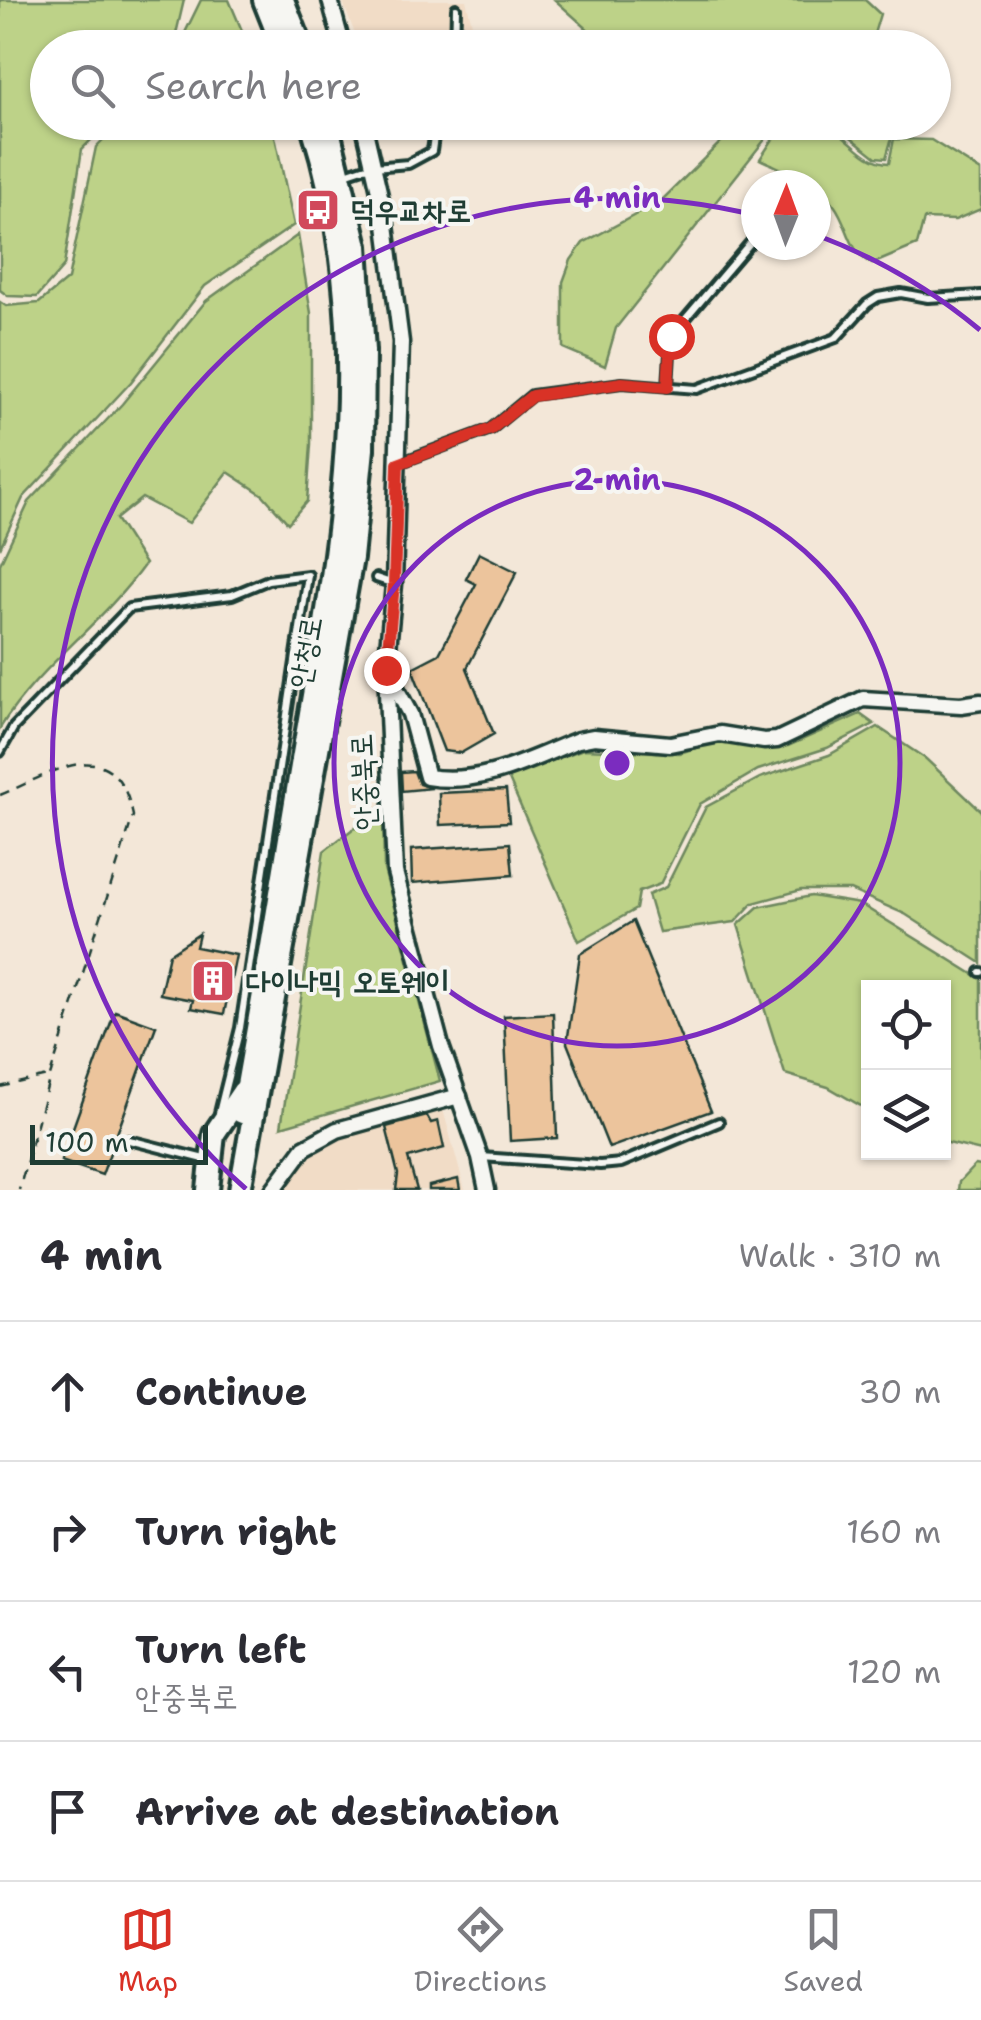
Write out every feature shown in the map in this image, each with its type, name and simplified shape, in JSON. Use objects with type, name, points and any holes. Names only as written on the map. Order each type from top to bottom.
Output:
[{"type":"street","points":[[264,0],[276,30]]},
{"type":"street","points":[[284,0],[295,30]]},
{"type":"street","points":[[330,0],[338,30]]},
{"type":"street","name":"안청로","points":[[240,1190],[352,558],[363,448],[364,351],[357,246],[319,140]]},
{"type":"street","name":"안청로","points":[[228,1190],[337,549],[348,432],[350,337],[329,140]]},
{"type":"street","name":"안중북로","points":[[368,140],[386,217],[402,342],[394,584],[386,670],[395,872],[441,1046],[480,1157],[487,1190]]},
{"type":"street","points":[[386,670],[410,714],[427,777],[447,781],[477,779],[594,737],[670,744],[720,734],[764,742],[777,740],[863,698],[961,705],[981,702]]},
{"type":"street","points":[[208,1190],[214,1134],[247,1084]]},
{"type":"street","points":[[273,1190],[304,1148],[337,1130],[458,1096]]},
{"type":"lane","points":[[455,30],[456,8]]},
{"type":"lane","points":[[334,175],[374,166],[408,164],[432,151],[434,140]]},
{"type":"lane","points":[[668,387],[671,336],[741,254]]},
{"type":"lane","points":[[398,464],[491,429],[532,396],[622,383],[697,388],[836,338],[867,304],[892,293],[928,298],[981,295]]},
{"type":"lane","points":[[0,752],[14,727],[129,608],[232,596],[268,580],[308,575],[246,994],[214,1134]]},
{"type":"lane","points":[[376,578],[394,584]]},
{"type":"lane","points":[[480,1157],[600,1165],[621,1162],[720,1122]]},
{"type":"lane","points":[[129,1140],[214,1162]]},
{"type":"path","points":[[0,796],[83,762],[117,774],[128,792],[132,816],[50,1076],[19,1190]]},
{"type":"path","points":[[0,1087],[50,1076]]},
{"type":"shaded area","points":[[342,0],[466,0],[473,28],[471,30],[353,30]]},
{"type":"shaded area","points":[[442,1106],[465,1190],[277,1190],[307,1150],[343,1132]]},
{"type":"green space","points":[[0,0],[184,0],[177,30],[30,30],[30,140],[91,140],[82,149],[64,266],[37,297],[8,296],[0,290]]},
{"type":"green space","points":[[201,0],[229,0],[242,30],[186,30]]},
{"type":"green space","points":[[555,0],[865,0],[880,14],[875,30],[589,30]]},
{"type":"green space","points":[[103,140],[276,140],[294,225],[205,286],[131,382],[23,498],[0,548],[0,302],[6,306],[39,303],[68,279],[96,147]]},
{"type":"green space","points":[[723,140],[765,140],[616,328],[605,366],[563,348],[563,282],[571,260],[583,243],[661,201]]},
{"type":"green space","points":[[772,140],[848,140],[871,158],[889,163],[894,140],[931,140],[981,171],[981,209],[955,220],[924,219],[917,245],[872,264],[858,253],[831,202],[831,170],[783,170],[760,159]]},
{"type":"green space","points":[[854,140],[891,140],[886,158],[876,157]]},
{"type":"green space","points":[[298,235],[311,313],[307,501],[288,523],[263,495],[228,472],[189,523],[142,498],[116,519],[145,564],[33,685],[0,728],[0,564],[29,502],[122,404],[206,301]]},
{"type":"green space","points":[[860,714],[874,724],[827,748],[758,770],[700,804],[660,884],[639,892],[636,909],[579,941],[508,777],[583,749],[680,753],[716,741],[751,747],[788,746]]},
{"type":"green space","points":[[878,727],[926,759],[981,811],[981,963],[905,914],[850,890],[801,890],[753,903],[735,922],[659,932],[648,895],[666,887],[706,807],[760,778],[829,755]]},
{"type":"green space","points":[[383,806],[384,869],[440,1081],[281,1127],[324,851]]},
{"type":"green space","points":[[811,896],[860,904],[981,979],[981,1151],[951,1144],[951,980],[861,980],[861,1106],[828,1087],[785,1074],[738,925],[758,907]]},
{"type":"green space","points":[[975,1165],[981,1166],[981,1190],[958,1190],[959,1182]]},
{"type":"building","points":[[479,553],[517,572],[467,668],[494,734],[461,753],[444,751],[412,668],[439,654],[476,584],[466,579]]},
{"type":"building","points":[[414,771],[419,784],[432,788],[402,791],[401,772]]},
{"type":"building","points":[[506,790],[509,822],[440,825],[439,793]]},
{"type":"building","points":[[510,843],[513,875],[412,883],[411,850]]},
{"type":"building","points":[[633,921],[711,1111],[609,1148],[567,1043],[580,954]]},
{"type":"building","points":[[199,934],[196,947],[236,955],[224,1014],[191,1008],[193,1000],[160,994],[169,954]]},
{"type":"building","points":[[115,1011],[156,1026],[102,1175],[61,1161]]},
{"type":"building","points":[[553,1013],[557,1138],[510,1141],[504,1016]]},
{"type":"building","points":[[427,1116],[431,1123],[438,1121],[444,1148],[408,1158],[417,1190],[396,1190],[398,1174],[386,1127]]},
{"type":"building","points":[[458,1179],[460,1190],[429,1190],[429,1186]]},
{"type":"place","name":"덕우교차로","points":[[318,210]]},
{"type":"place","name":"다이나믹 오토웨이","points":[[213,981]]},
{"type":"route","points":[[386,670],[398,464],[491,429],[532,396],[622,383],[668,387],[671,336]]}]
